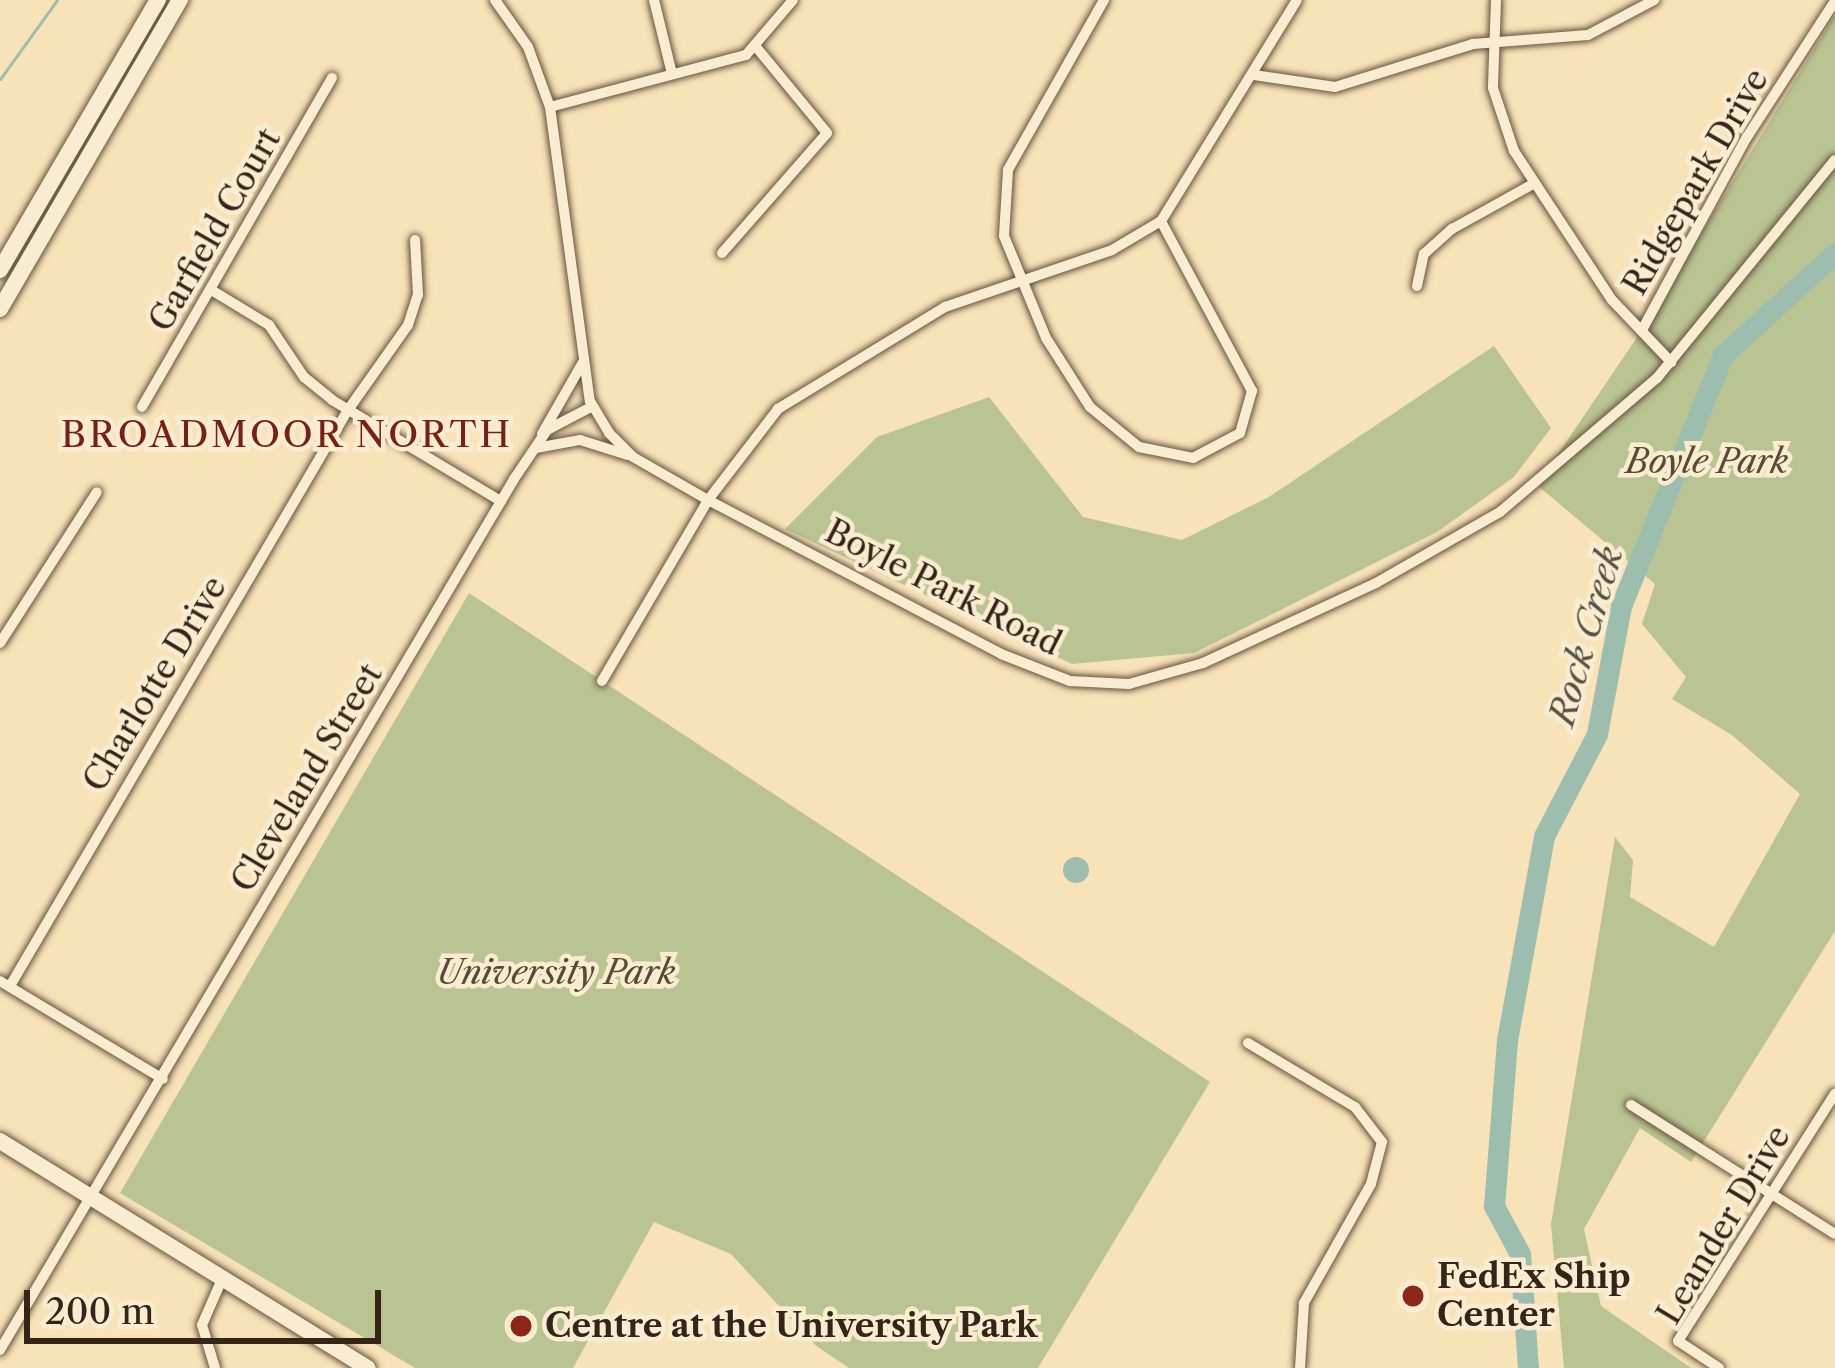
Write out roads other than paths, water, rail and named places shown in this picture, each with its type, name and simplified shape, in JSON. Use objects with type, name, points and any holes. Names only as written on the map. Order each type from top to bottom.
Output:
[{"type":"main road","points":[[0,270],[158,0]]},
{"type":"main road","points":[[0,309],[180,0]]},
{"type":"main road","points":[[0,1141],[222,1279],[336,1359],[367,1368]]},
{"type":"street","points":[[495,0],[528,47],[550,107],[591,407]]},
{"type":"street","points":[[655,0],[672,74]]},
{"type":"street","points":[[550,107],[757,48],[793,0]]},
{"type":"street","points":[[1104,0],[1008,170],[1002,219],[1018,283],[1051,348],[1108,427],[1164,456],[1216,452],[1244,426],[1251,387],[1161,221]]},
{"type":"street","points":[[602,681],[749,439],[802,391],[945,308],[1112,250],[1161,221],[1297,0]]},
{"type":"street","points":[[1496,0],[1490,43],[1497,110],[1533,184],[1612,300],[1671,362]]},
{"type":"street","points":[[1254,75],[1335,87],[1490,43],[1588,35],[1654,0]]},
{"type":"street","name":"Ridgepark Drive","points":[[1642,330],[1747,136],[1835,1]]},
{"type":"street","points":[[722,254],[827,133],[757,48]]},
{"type":"street","name":"Garfield Court","points":[[142,407],[332,78]]},
{"type":"street","name":"Boyle Park Road","points":[[591,407],[634,457],[1001,654],[1070,681],[1129,684],[1203,663],[1444,547],[1537,485],[1671,362],[1835,160]]},
{"type":"street","points":[[1417,286],[1424,254],[1452,229],[1533,184]]},
{"type":"street","name":"Charlotte Drive","points":[[5,984],[348,410],[408,325],[418,295],[415,240]]},
{"type":"street","points":[[213,291],[269,326],[304,377],[348,410],[502,500]]},
{"type":"street","points":[[542,436],[585,355]]},
{"type":"street","name":"Cleveland Street","points":[[0,1350],[533,450],[542,436],[591,407]]},
{"type":"street","points":[[533,450],[580,440],[634,457]]},
{"type":"street","points":[[0,643],[97,492]]},
{"type":"street","points":[[5,984],[163,1078]]},
{"type":"street","points":[[1248,1043],[1355,1107],[1382,1142],[1371,1184],[1304,1304],[1300,1368]]},
{"type":"street","name":"Leander Drive","points":[[1719,1368],[1678,1341],[1835,1094]]},
{"type":"street","points":[[1631,1106],[1835,1234]]},
{"type":"street","points":[[215,1368],[202,1325],[222,1279]]},
{"type":"waterway","points":[[0,79],[57,0]]},
{"type":"waterway","name":"Rock Creek","points":[[1528,1368],[1520,1254],[1494,1206],[1507,1040],[1544,836],[1597,734],[1621,606],[1723,355],[1835,253]]},
{"type":"place","name":"FedEx Ship Center","points":[[1413,1296]]},
{"type":"place","name":"Centre at the University Park","points":[[521,1326]]},
{"type":"district","name":"BROADMOOR NORTH","points":[[287,435]]},
{"type":"park label","name":"Boyle Park","points":[[1707,462]]},
{"type":"park label","name":"University Park","points":[[556,973]]}]
